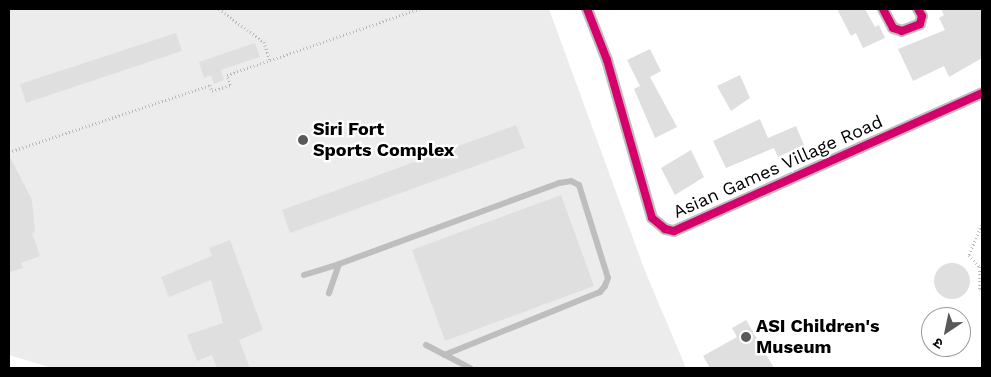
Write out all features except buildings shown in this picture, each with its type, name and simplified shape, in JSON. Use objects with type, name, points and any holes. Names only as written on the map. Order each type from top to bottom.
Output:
[{"type":"street","name":"Asian Games Village Road","points":[[587,9],[607,60],[652,218],[665,229],[674,230],[982,93]]},
{"type":"street","points":[[883,9],[893,28],[902,31],[920,24],[922,16],[918,9]]},
{"type":"lane","points":[[304,275],[339,264],[559,183],[571,182],[579,185],[608,278],[605,286],[600,292],[444,354]]},
{"type":"lane","points":[[329,293],[339,264]]},
{"type":"lane","points":[[426,345],[470,368]]},
{"type":"path","points":[[220,9],[264,42],[270,60]]},
{"type":"path","points":[[9,152],[210,85],[212,91],[230,85],[227,75],[419,9]]},
{"type":"path","points":[[982,225],[969,255],[980,266],[980,289],[982,290]]},
{"type":"shaded area","name":"Siri Fort Sports Complex","points":[[9,9],[549,9],[645,271],[686,368],[52,368],[9,355]]},
{"type":"cycle path","points":[[587,9],[607,60],[652,218],[665,229],[674,231],[982,93]]},
{"type":"cycle path","points":[[883,9],[893,28],[902,31],[920,24],[922,16],[918,9]]},
{"type":"place","name":"Siri Fort Sports Complex","points":[[303,140]]},
{"type":"place","name":"ASI Children's Museum","points":[[746,337]]}]
